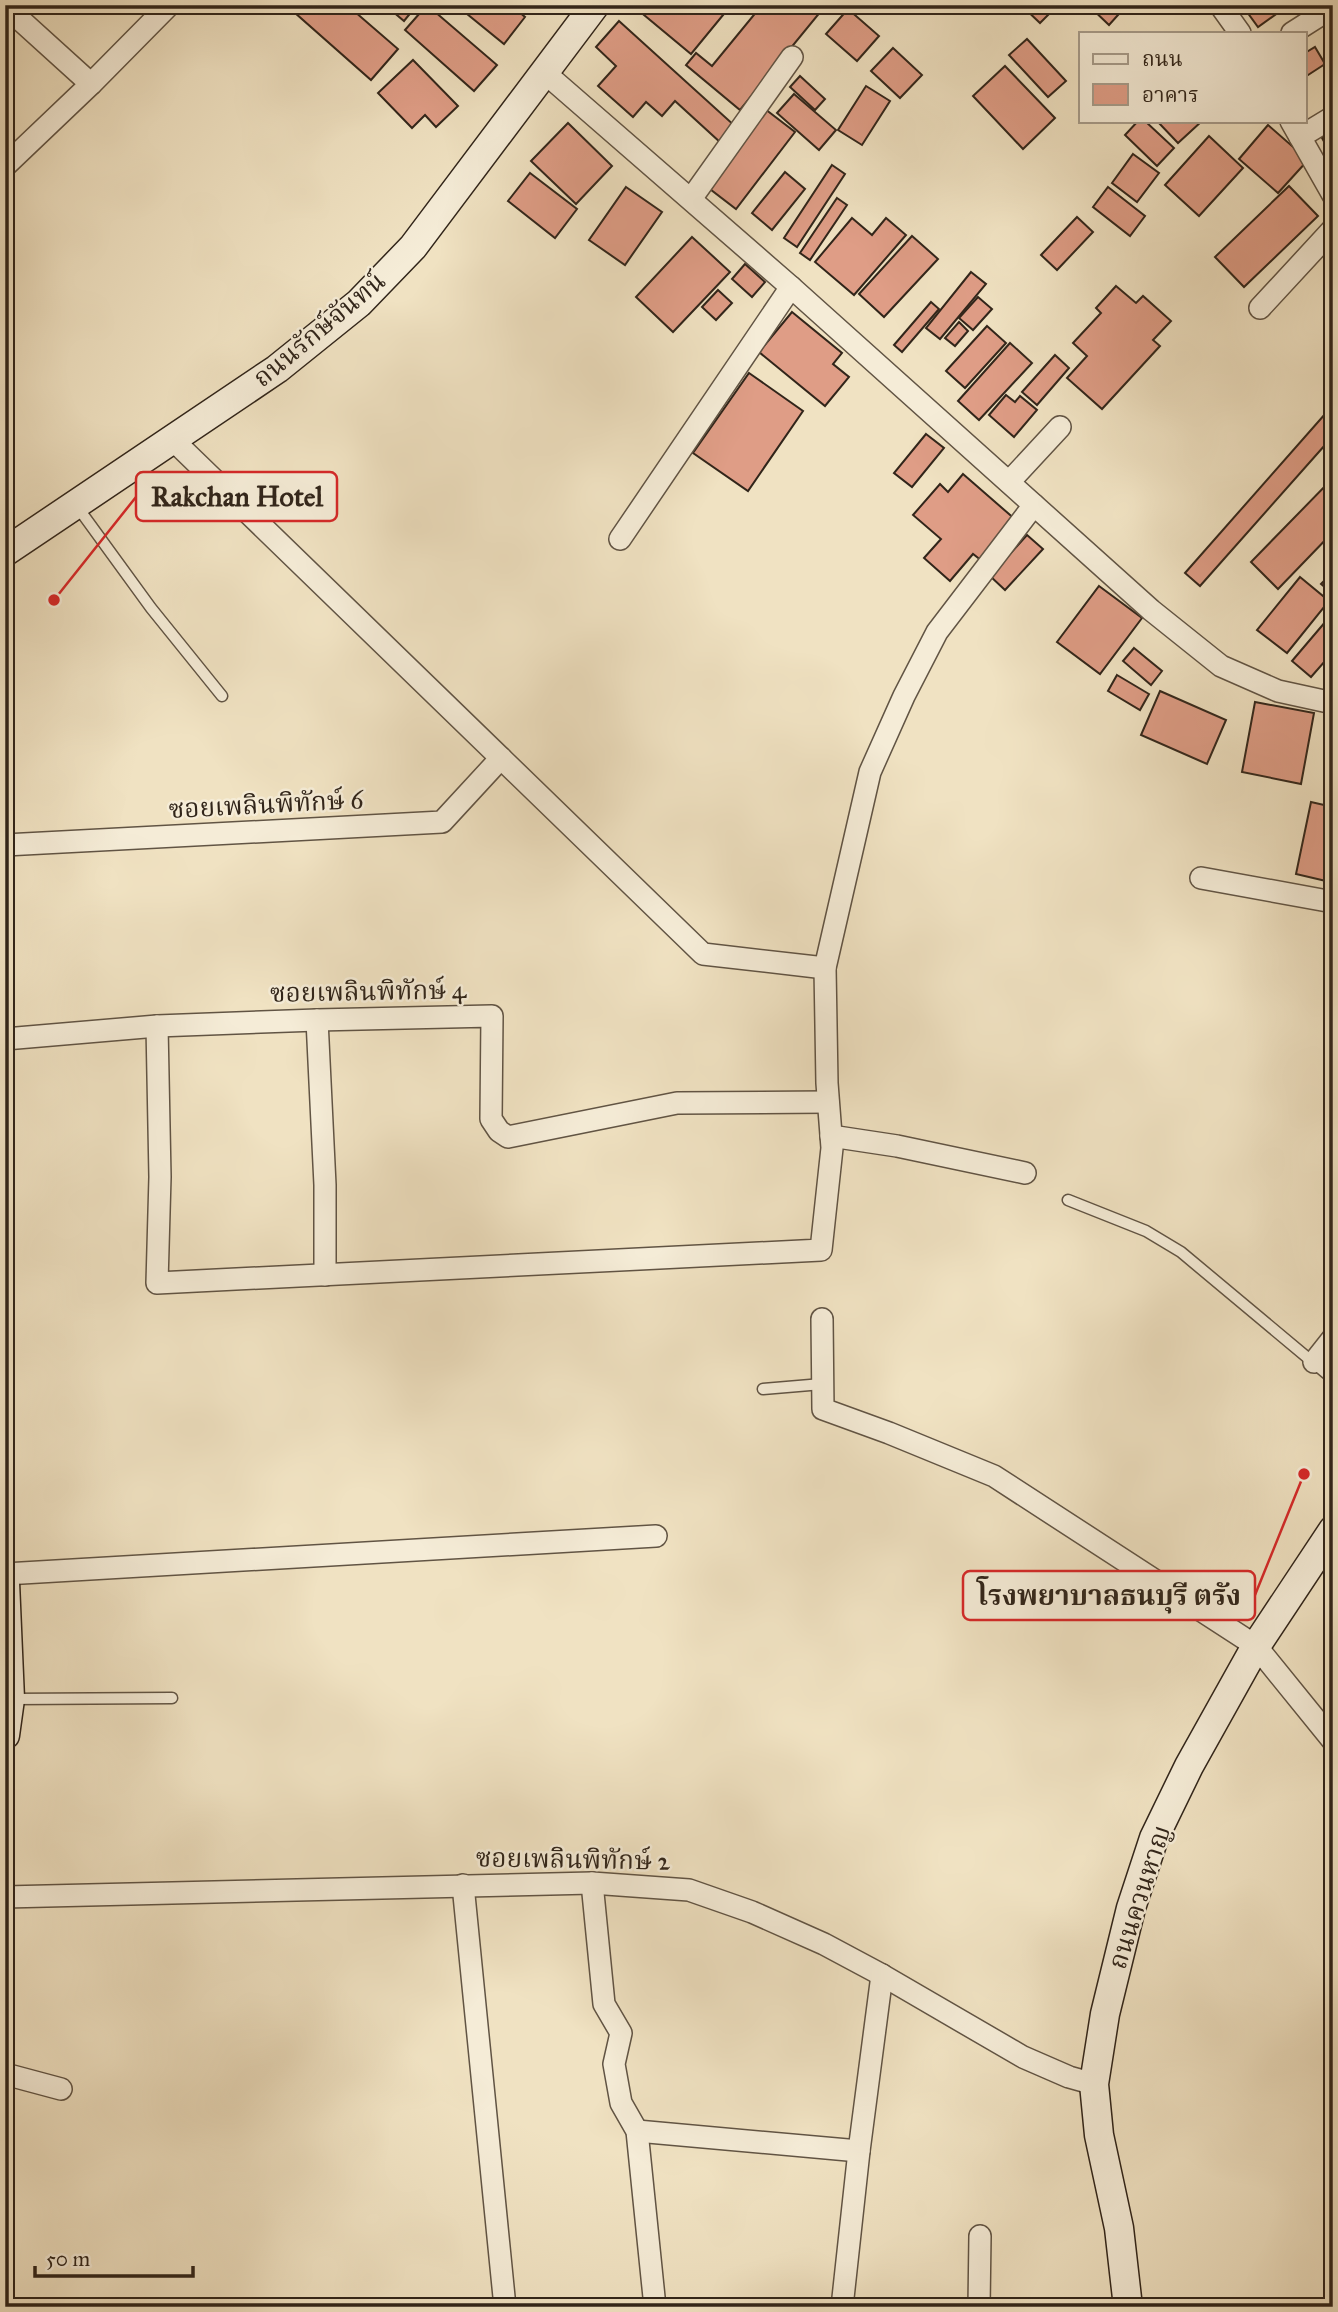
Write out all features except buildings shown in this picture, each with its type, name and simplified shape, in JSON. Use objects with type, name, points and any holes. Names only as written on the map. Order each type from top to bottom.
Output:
[{"type":"main road","name":"ถนนรักษ์จันทน์","points":[[5,552],[277,369],[359,303],[413,247],[595,5]]},
{"type":"main road","points":[[5,537],[49,523]]},
{"type":"main road","points":[[5,564],[49,523]]},
{"type":"main road","name":"ถนนควนหาญ","points":[[1128,2307],[1119,2228],[1099,2135],[1094,2084],[1105,2014],[1131,1908],[1154,1838],[1189,1766],[1256,1646],[1333,1530]]},
{"type":"main road","points":[[5,1582],[10,1699],[5,1735]]},
{"type":"street","points":[[5,166],[169,5]]},
{"type":"street","points":[[1220,5],[1239,32]]},
{"type":"street","points":[[5,6],[91,84]]},
{"type":"street","points":[[1295,32],[1333,7]]},
{"type":"street","points":[[691,199],[792,57]]},
{"type":"street","points":[[545,73],[791,287],[1151,610],[1221,666],[1278,691],[1333,703]]},
{"type":"street","points":[[1333,117],[1295,129],[1333,195]]},
{"type":"street","points":[[1260,308],[1333,229]]},
{"type":"street","points":[[620,539],[791,287]]},
{"type":"street","points":[[1009,482],[1060,427]]},
{"type":"street","points":[[173,440],[703,954],[825,968]]},
{"type":"street","points":[[157,1026],[160,1177],[157,1283],[821,1250],[832,1148],[828,1102],[825,968],[870,772],[904,696],[937,632],[1034,505]]},
{"type":"street","name":"ซอยเพลินพิทักษ์ 6","points":[[5,845],[442,822],[501,758]]},
{"type":"street","points":[[1201,878],[1333,902]]},
{"type":"street","name":"ซอยเพลินพิทักษ์ 4","points":[[5,1039],[157,1026],[492,1016],[491,1119],[499,1131],[508,1137],[677,1103],[828,1102]]},
{"type":"street","points":[[317,1020],[325,1185],[325,1275]]},
{"type":"street","points":[[831,1136],[897,1146],[1025,1173]]},
{"type":"street","points":[[822,1319],[822,1409],[994,1476],[1256,1646],[1333,1741]]},
{"type":"street","points":[[1314,1362],[1333,1338]]},
{"type":"street","points":[[5,1574],[656,1536]]},
{"type":"street","points":[[593,1883],[604,2004],[621,2033],[614,2064],[621,2103],[637,2131],[656,2307]]},
{"type":"street","name":"ซอยเพลินพิทักษ์ 2","points":[[5,1897],[593,1883],[689,1890],[752,1912],[824,1944],[883,1975],[1023,2057],[1069,2077],[1094,2084]]},
{"type":"street","points":[[463,1885],[505,2307]]},
{"type":"street","points":[[842,2307],[859,2151],[883,1975]]},
{"type":"street","points":[[5,2074],[61,2089]]},
{"type":"street","points":[[637,2131],[859,2151]]},
{"type":"street","points":[[979,2307],[980,2236]]},
{"type":"lane","points":[[76,505],[151,608],[222,696]]},
{"type":"lane","points":[[1068,1200],[1146,1231],[1181,1252],[1333,1379]]},
{"type":"lane","points":[[763,1389],[822,1384]]},
{"type":"lane","points":[[10,1699],[172,1698]]},
{"type":"place","name":"Rakchan Hotel","points":[[54,600]]},
{"type":"place","name":"โรงพยาบาลธนบุรี ตรัง","points":[[1304,1474]]}]
